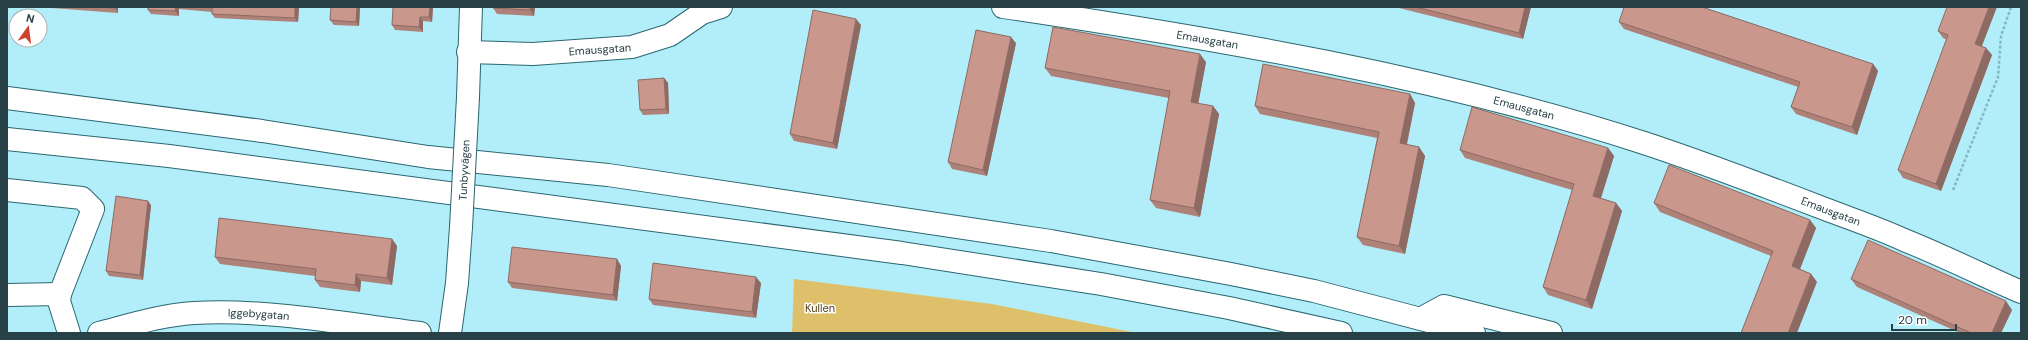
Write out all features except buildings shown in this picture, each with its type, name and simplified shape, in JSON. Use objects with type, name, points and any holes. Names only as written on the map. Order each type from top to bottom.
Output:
[{"type":"main road","name":"Tunbyvägen","points":[[450,333],[457,283],[468,97],[468,52],[471,7]]},
{"type":"main road","name":"Emausgatan","points":[[1003,7],[1112,23],[1274,52],[1419,82],[1535,111],[1642,142],[1730,172],[1904,239],[2021,292]]},
{"type":"main road","name":"Emausgatan","points":[[468,52],[533,54],[632,47],[670,35],[702,13],[715,8]]},
{"type":"main road","points":[[7,98],[262,130],[428,157],[608,175],[1051,241],[1314,291],[1422,318],[1474,333]]},
{"type":"main road","points":[[7,139],[184,158],[902,253],[1101,284],[1229,308],[1329,332]]},
{"type":"main road","points":[[7,190],[82,198],[92,209],[60,294],[59,301],[69,333]]},
{"type":"main road","points":[[7,295],[60,294]]},
{"type":"main road","points":[[1422,318],[1444,306],[1551,333]]},
{"type":"main road","name":"Iggebygatan","points":[[99,333],[192,313],[228,313],[273,315],[420,333]]},
{"type":"path","points":[[1953,190],[1998,77],[2001,36],[2011,7]]},
{"type":"green space","name":"Kullen","points":[[794,279],[992,304],[1137,333],[792,333]]}]
